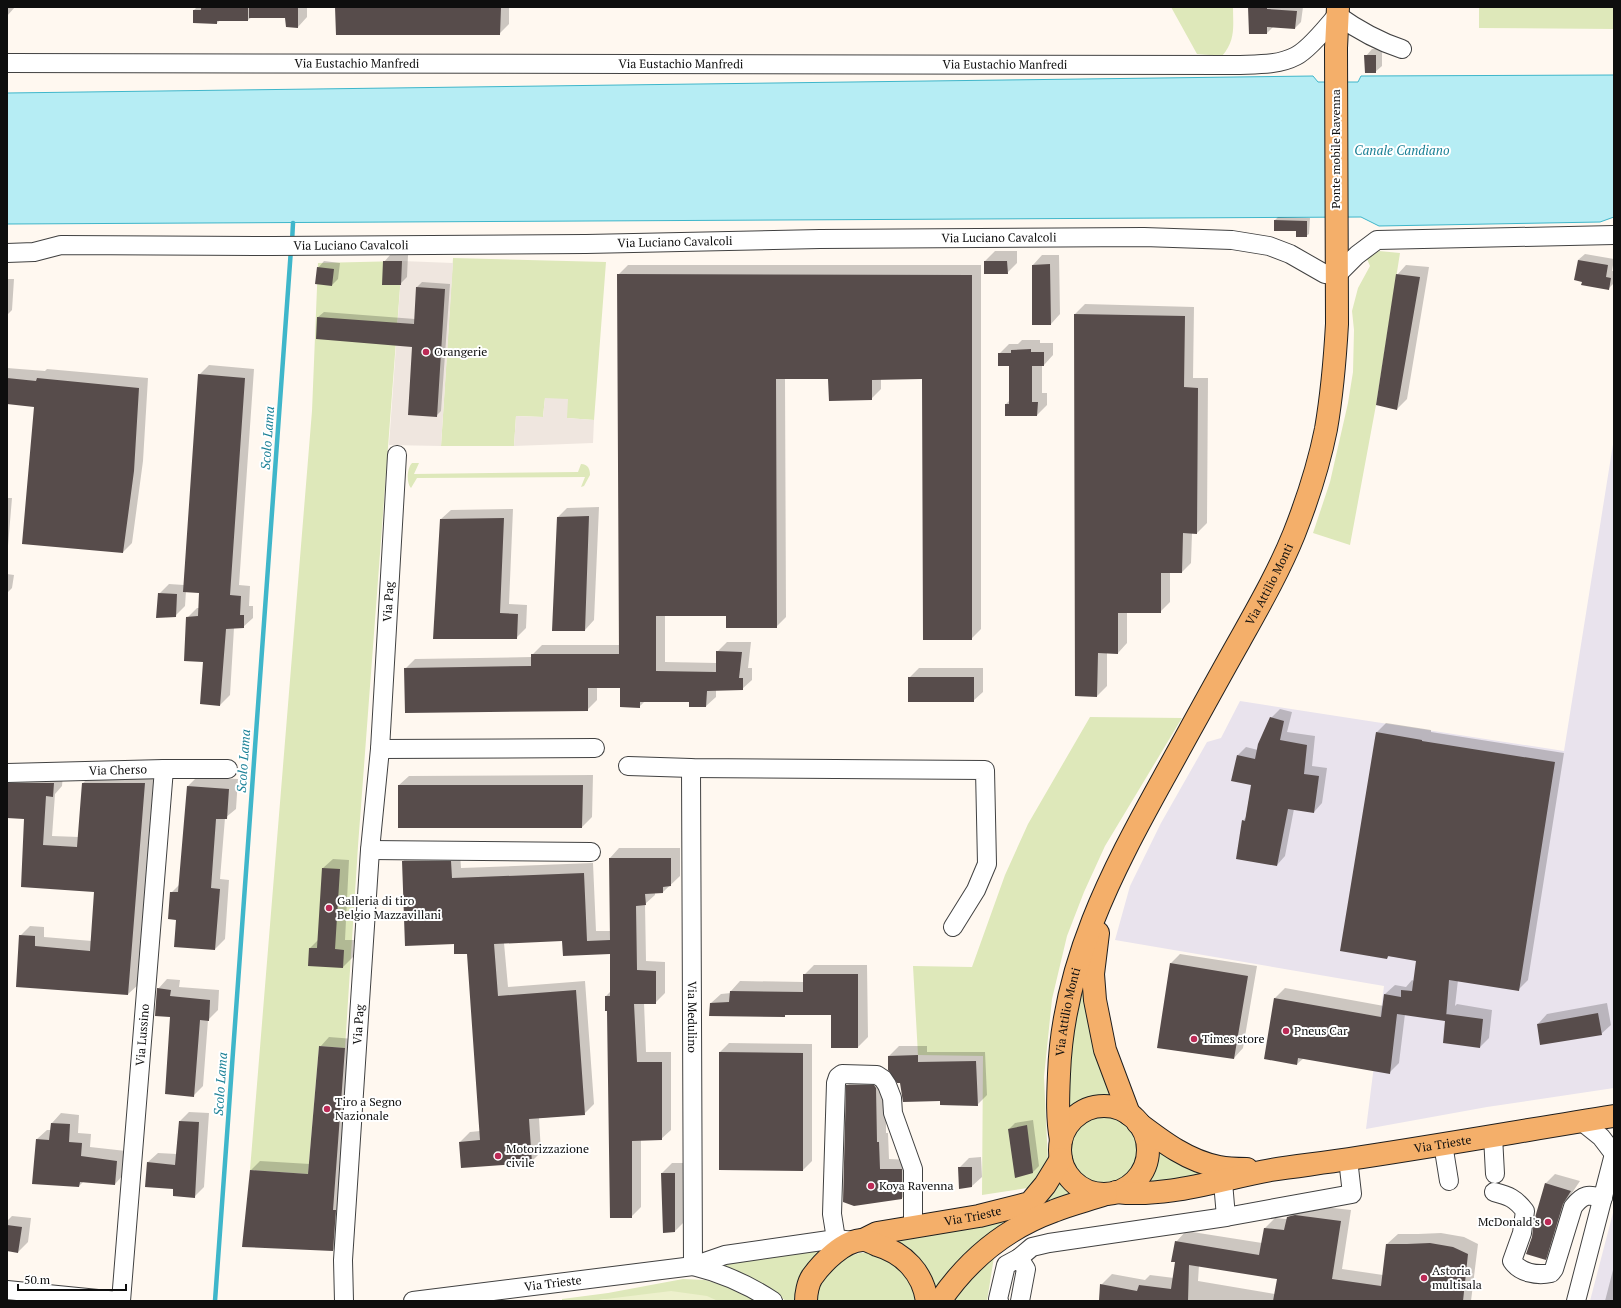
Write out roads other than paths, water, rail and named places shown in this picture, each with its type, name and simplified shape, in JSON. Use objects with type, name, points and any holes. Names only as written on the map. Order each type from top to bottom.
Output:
[{"type":"main road","name":"Ponte mobile Ravenna","points":[[1337,250],[1336,48],[1338,11]]},
{"type":"main road","name":"Via Attilio Monti","points":[[1061,1149],[1057,1121],[1059,1061],[1064,1018],[1075,973],[1090,926],[1127,844],[1260,605],[1294,534],[1312,483],[1326,430],[1336,347],[1337,250]]},
{"type":"main road","name":"Via Attilio Monti","points":[[1106,890],[1096,944],[1093,974],[1095,1000],[1105,1050],[1133,1118]]},
{"type":"main road","points":[[1103,1106],[1117,1108],[1133,1118],[1145,1134],[1148,1148],[1146,1162],[1140,1176],[1130,1186],[1112,1193],[1095,1193],[1083,1188],[1073,1181],[1065,1171],[1061,1149],[1068,1125],[1078,1115],[1090,1109],[1103,1106]]},
{"type":"main road","name":"Via Trieste","points":[[940,1301],[948,1289],[971,1263],[996,1241],[1019,1227],[1053,1211],[1112,1193],[1146,1193],[1222,1182],[1270,1170],[1348,1159],[1614,1116]]},
{"type":"main road","name":"Via Trieste","points":[[1133,1118],[1167,1145],[1198,1161],[1221,1168],[1270,1170]]},
{"type":"main road","name":"Via Trieste","points":[[851,1240],[877,1233],[979,1216],[1030,1203],[1045,1185],[1061,1149]]},
{"type":"main road","points":[[806,1301],[812,1278],[838,1249],[851,1240],[886,1247],[907,1260],[920,1277],[927,1301]]},
{"type":"street","points":[[1338,11],[1359,30],[1382,43],[1402,49]]},
{"type":"street","name":"Via Eustachio Manfredi","points":[[7,63],[1273,64],[1296,56],[1316,39],[1338,11]]},
{"type":"street","points":[[1336,275],[1357,255],[1377,240],[1614,235]]},
{"type":"street","name":"Via Luciano Cavalcoli","points":[[7,253],[34,252],[61,245],[272,246],[586,244],[820,239],[1144,238],[1232,240],[1269,246],[1290,254],[1325,274],[1336,275]]},
{"type":"street","name":"Via Pag","points":[[344,1301],[343,1260],[370,850],[380,749],[397,455]]},
{"type":"street","points":[[380,749],[595,748]]},
{"type":"street","points":[[628,766],[691,768],[985,770],[987,864],[976,890],[953,927]]},
{"type":"street","name":"Via Medulino","points":[[691,768],[693,1266]]},
{"type":"street","name":"Via Lussino","points":[[120,1301],[164,769]]},
{"type":"street","name":"Via Cherso","points":[[7,773],[228,769]]},
{"type":"street","points":[[370,850],[591,852]]},
{"type":"street","points":[[851,1240],[832,1214],[836,1083],[838,1077],[842,1074],[877,1075],[883,1079],[887,1085],[892,1098],[893,1113],[912,1169],[913,1227]]},
{"type":"street","points":[[1576,1301],[1614,1154],[1601,1137],[1580,1121]]},
{"type":"street","points":[[1493,1136],[1495,1174]]},
{"type":"street","points":[[1443,1144],[1449,1181]]},
{"type":"street","points":[[999,1301],[998,1298],[1006,1265],[1020,1258],[1032,1247],[1049,1243],[1226,1217],[1352,1194],[1348,1159]]},
{"type":"street","points":[[1222,1182],[1226,1217]]},
{"type":"street","points":[[1494,1192],[1509,1196],[1518,1202],[1525,1211],[1522,1233],[1512,1260],[1521,1270],[1538,1274],[1551,1273],[1554,1269],[1573,1207],[1579,1199],[1590,1194],[1603,1198]]},
{"type":"street","name":"Via Trieste","points":[[413,1301],[431,1300],[693,1266],[725,1255],[851,1240]]},
{"type":"street","points":[[1020,1258],[1026,1269],[1020,1301]]},
{"type":"street","name":"Via Trieste","points":[[693,1266],[737,1280],[773,1301]]},
{"type":"street","points":[[7,1290],[120,1301]]},
{"type":"water","name":"Canale Candiano","points":[[1614,75],[1614,217],[1600,222],[1379,226],[1361,217],[7,224],[7,93],[1313,76],[1318,82],[1358,82],[1361,76]]},
{"type":"waterway","name":"Scolo Lama","points":[[292,242],[293,223]]},
{"type":"waterway","name":"Scolo Lama","points":[[215,1301],[291,249]]},
{"type":"place","name":"Orangerie","points":[[426,352]]},
{"type":"place","name":"Galleria di tiro Belgio Mazzavillani","points":[[329,908]]},
{"type":"place","name":"Pneus Car","points":[[1286,1031]]},
{"type":"place","name":"Times store","points":[[1194,1039]]},
{"type":"place","name":"Tiro a Segno Nazionale","points":[[327,1109]]},
{"type":"place","name":"Motorizzazione civile","points":[[498,1156]]},
{"type":"place","name":"Koya Ravenna","points":[[871,1186]]},
{"type":"place","name":"McDonald's","points":[[1548,1222]]},
{"type":"place","name":"Astoria multisala","points":[[1424,1278]]}]
